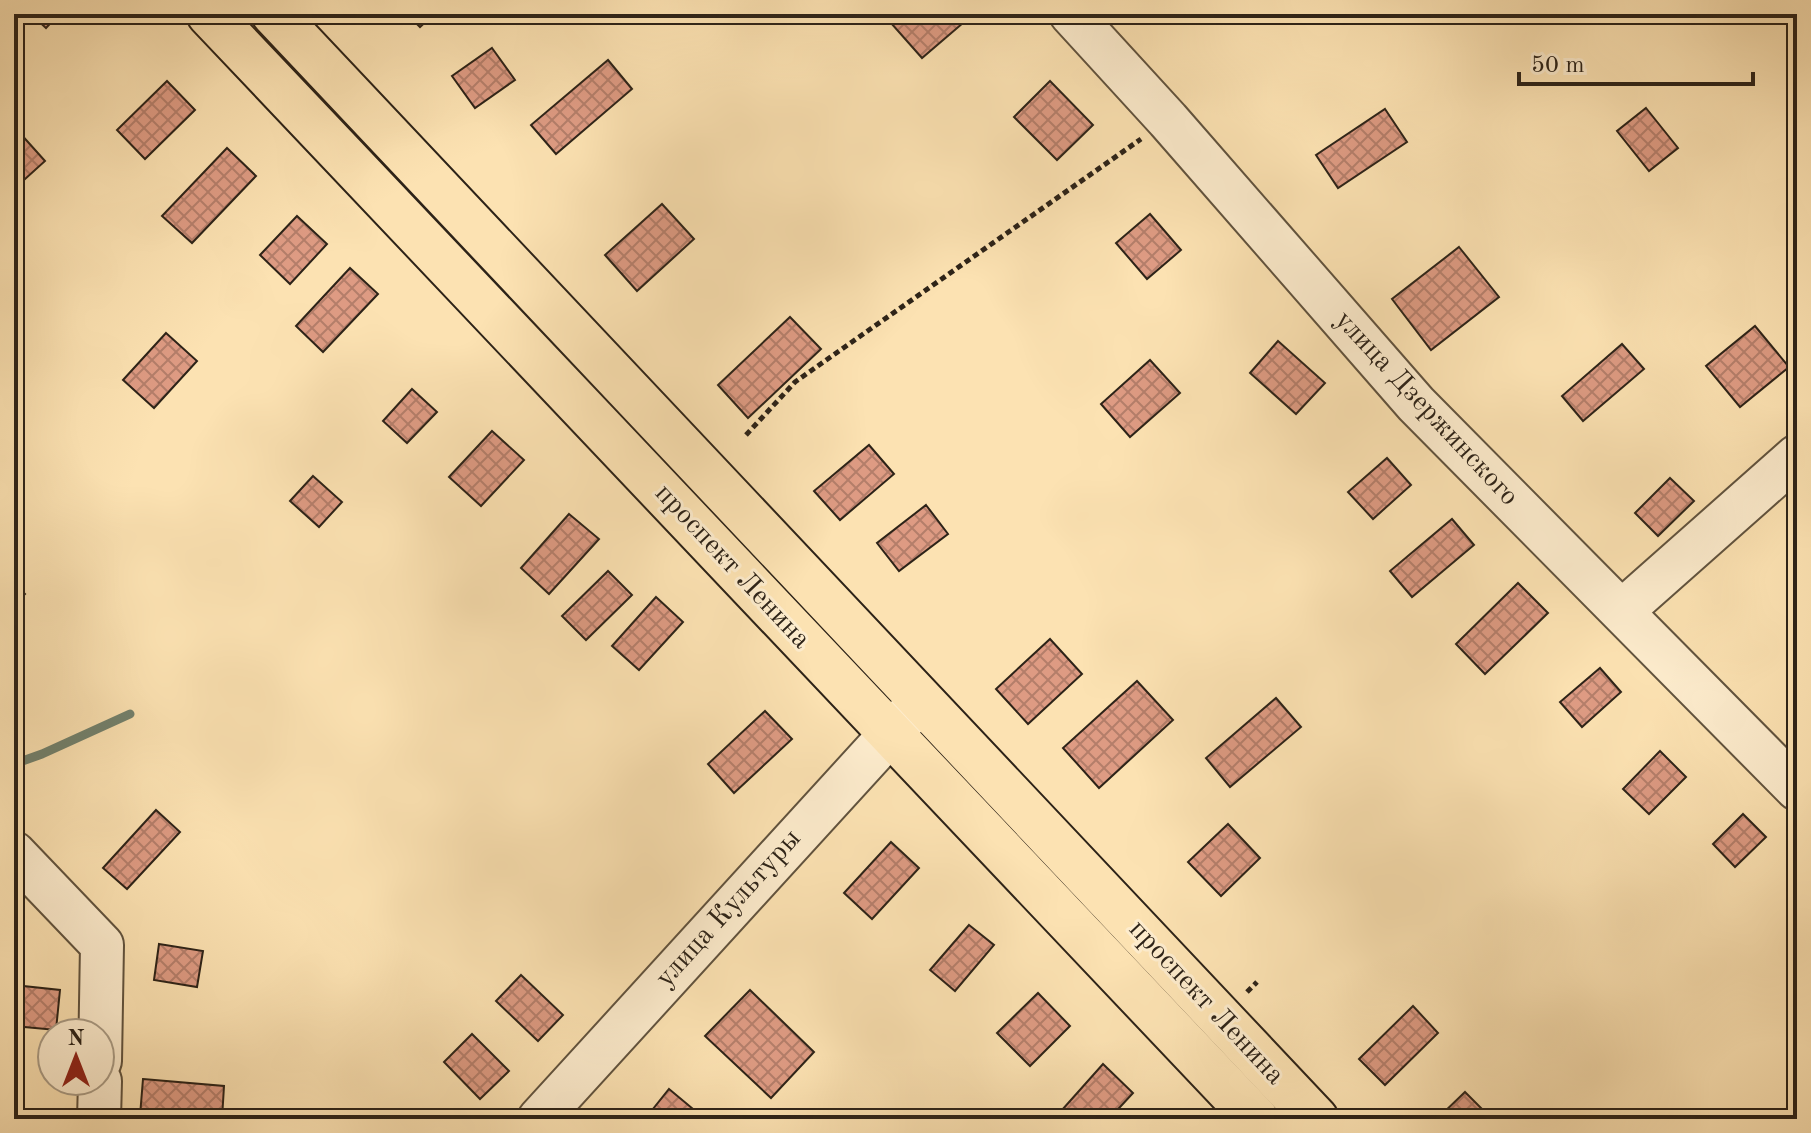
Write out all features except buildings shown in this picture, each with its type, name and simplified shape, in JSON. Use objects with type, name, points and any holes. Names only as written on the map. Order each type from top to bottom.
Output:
[{"type":"main road","name":"проспект Ленина","points":[[209,14],[1256,1119]]},
{"type":"main road","name":"проспект Ленина","points":[[274,14],[1316,1119]]},
{"type":"street","name":"улица Дзержинского","points":[[1071,14],[1168,120],[1416,404],[1797,789]]},
{"type":"street","points":[[1622,611],[1797,456]]},
{"type":"street","name":"улица Культуры","points":[[539,1119],[921,700]]},
{"type":"street","points":[[14,853],[102,945],[101,1017]]},
{"type":"street","points":[[99,1119],[100,1097]]},
{"type":"path","points":[[746,435],[795,382],[1168,120]]},
{"type":"waterway","points":[[14,764],[130,714]]}]
